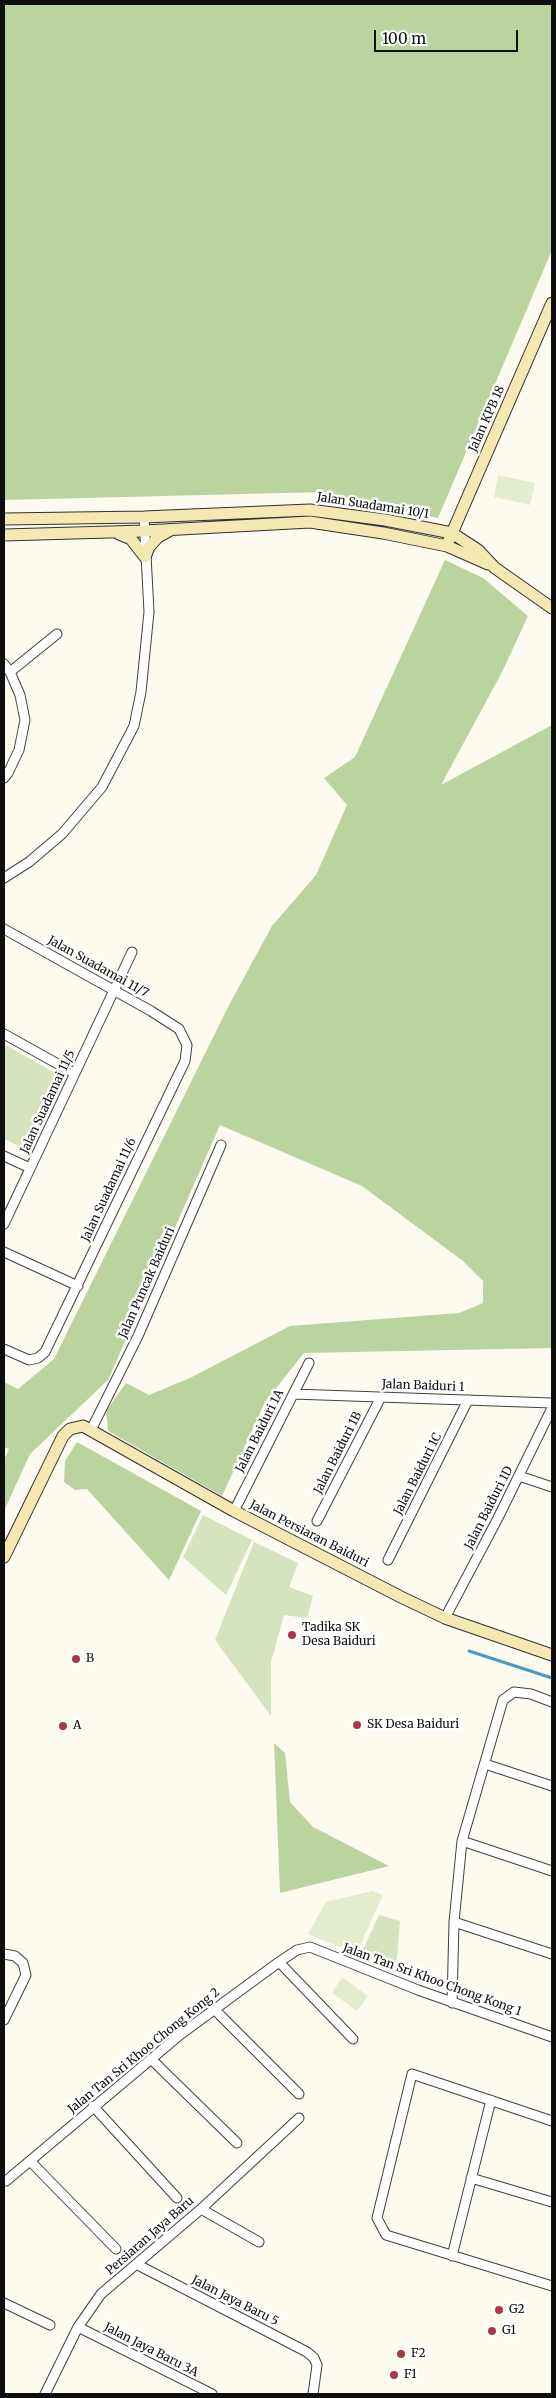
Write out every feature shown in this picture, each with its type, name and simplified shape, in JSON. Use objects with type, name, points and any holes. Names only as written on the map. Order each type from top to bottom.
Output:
[{"type":"street","name":"Jalan KPB 18","points":[[447,546],[552,303]]},
{"type":"street","name":"Jalan Suadamai 10/1","points":[[4,519],[144,517],[310,510],[385,520],[452,533],[478,550],[495,568]]},
{"type":"street","points":[[4,878],[29,862],[62,834],[102,787],[134,726],[141,692],[149,612],[144,517]]},
{"type":"street","name":"Jalan Suadamai 10/1","points":[[4,535],[144,532],[310,522],[383,533],[447,546],[495,568],[552,608]]},
{"type":"street","points":[[145,557],[149,547],[158,537],[171,530]]},
{"type":"street","points":[[116,532],[131,539],[145,557]]},
{"type":"street","points":[[10,672],[57,634]]},
{"type":"street","points":[[4,664],[10,672],[20,695],[25,720],[20,750],[4,778]]},
{"type":"street","name":"Jalan Suadamai 11/7","points":[[4,929],[152,1011],[180,1029]]},
{"type":"street","name":"Jalan Suadamai 11/5","points":[[4,1224],[132,952]]},
{"type":"street","name":"Jalan Suadamai 11/6","points":[[4,1349],[29,1360],[38,1358],[45,1352],[185,1061],[187,1045],[180,1029]]},
{"type":"street","points":[[4,1034],[74,1073]]},
{"type":"street","name":"Jalan Puncak Baiduri","points":[[91,1430],[138,1336],[221,1145]]},
{"type":"street","points":[[4,1156],[30,1168]]},
{"type":"street","points":[[4,1252],[78,1286]]},
{"type":"street","name":"Jalan Baiduri 1A","points":[[234,1511],[309,1363]]},
{"type":"street","name":"Jalan Baiduri 1","points":[[293,1394],[552,1403]]},
{"type":"street","name":"Jalan Baiduri 1B","points":[[317,1521],[381,1397]]},
{"type":"street","name":"Jalan Baiduri 1C","points":[[388,1560],[468,1400]]},
{"type":"street","name":"Jalan Baiduri 1D","points":[[445,1618],[552,1408]]},
{"type":"street","points":[[4,1557],[63,1436],[77,1426],[91,1430]]},
{"type":"street","name":"Jalan Persiaran Baiduri","points":[[91,1430],[234,1511],[445,1618],[552,1655]]},
{"type":"street","points":[[519,1476],[552,1487]]},
{"type":"street","points":[[452,2003],[454,1922],[462,1841],[503,1700],[514,1692],[531,1694],[552,1702]]},
{"type":"street","points":[[484,1764],[552,1786]]},
{"type":"street","points":[[462,1841],[552,1871]]},
{"type":"street","points":[[454,1922],[552,1954]]},
{"type":"street","name":"Jalan Tan Sri Khoo Chong Kong 1","points":[[304,1948],[310,1947],[452,2003],[552,2037]]},
{"type":"street","name":"Jalan Tan Sri Khoo Chong Kong 2","points":[[6,2181],[92,2106],[150,2059],[279,1962],[304,1948]]},
{"type":"street","points":[[4,1954],[15,1956],[24,1963],[26,1975],[4,2020]]},
{"type":"street","points":[[279,1962],[353,2039]]},
{"type":"street","points":[[214,2009],[299,2094]]},
{"type":"street","points":[[150,2059],[237,2143]]},
{"type":"street","points":[[552,2121],[412,2074],[378,2218],[386,2235],[552,2286]]},
{"type":"street","points":[[452,2256],[491,2100]]},
{"type":"street","points":[[92,2106],[177,2198]]},
{"type":"street","name":"Persiaran Jaya Baru","points":[[45,2394],[78,2327],[100,2294],[201,2209],[299,2118]]},
{"type":"street","points":[[30,2161],[116,2249]]},
{"type":"street","points":[[472,2178],[552,2202]]},
{"type":"street","points":[[201,2209],[259,2242]]},
{"type":"street","name":"Jalan Jaya Baru 5","points":[[136,2264],[307,2352],[314,2358],[317,2366],[313,2394]]},
{"type":"street","points":[[4,2303],[50,2325]]},
{"type":"street","name":"Jalan Jaya Baru 3A","points":[[78,2327],[212,2394]]},
{"type":"green space","points":[[4,4],[552,4],[552,250],[438,518],[323,492],[4,500]]},
{"type":"green space","points":[[498,475],[535,483],[530,505],[494,497]]},
{"type":"green space","points":[[445,560],[483,578],[528,616],[502,672],[441,785],[552,725],[552,1348],[304,1353],[265,1402],[222,1496],[108,1431],[106,1411],[126,1383],[149,1395],[190,1378],[290,1326],[459,1313],[483,1303],[483,1281],[463,1261],[362,1186],[220,1125],[108,1380],[30,1454],[4,1511],[4,1460],[9,1449],[4,1447],[4,1382],[18,1389],[54,1359],[229,1005],[272,926],[316,875],[347,805],[324,778],[355,757]]},
{"type":"green space","points":[[4,1044],[62,1077],[26,1149],[4,1139]]},
{"type":"green space","points":[[77,1442],[201,1511],[169,1580],[87,1489],[75,1490],[64,1482],[65,1461]]},
{"type":"green space","points":[[203,1515],[252,1540],[226,1595],[183,1557]]},
{"type":"green space","points":[[254,1542],[298,1563],[289,1587],[313,1596],[307,1618],[284,1615],[271,1662],[271,1716],[215,1640]]},
{"type":"green space","points":[[274,1743],[285,1753],[290,1802],[313,1827],[389,1866],[280,1893]]},
{"type":"green space","points":[[372,1891],[383,1895],[356,1954],[308,1934],[326,1902]]},
{"type":"green space","points":[[379,1915],[400,1921],[396,1970],[360,1956]]},
{"type":"green space","points":[[342,1977],[368,1996],[357,2011],[332,1993]]},
{"type":"waterway","points":[[469,1651],[552,1678]]},
{"type":"place","name":"Tadika SK Desa Baiduri","points":[[292,1635]]},
{"type":"place","name":"B","points":[[76,1659]]},
{"type":"place","name":"SK Desa Baiduri","points":[[357,1725]]},
{"type":"place","name":"A","points":[[63,1726]]},
{"type":"place","name":"G2","points":[[499,2310]]},
{"type":"place","name":"G1","points":[[492,2331]]},
{"type":"place","name":"F2","points":[[401,2354]]},
{"type":"place","name":"F1","points":[[394,2375]]}]
